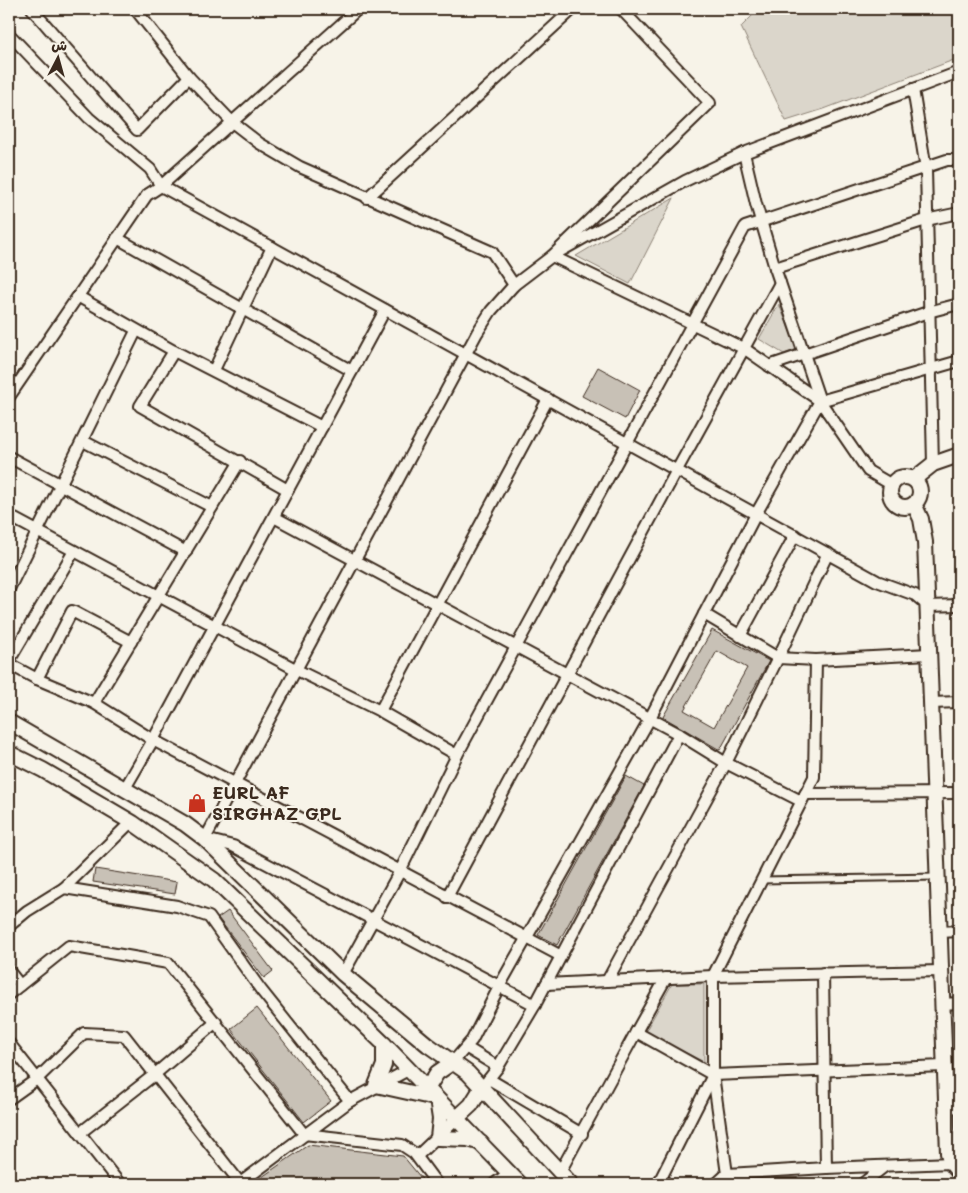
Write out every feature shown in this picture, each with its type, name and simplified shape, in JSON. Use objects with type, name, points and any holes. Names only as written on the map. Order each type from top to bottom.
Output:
[{"type":"street","points":[[32,9],[137,130],[189,77]]},
{"type":"street","points":[[135,9],[189,77],[232,122],[259,143],[300,167],[367,198],[472,241],[492,252],[514,285]]},
{"type":"street","points":[[9,397],[147,195],[160,186],[358,9]]},
{"type":"street","points":[[367,198],[573,9]]},
{"type":"street","points":[[206,839],[491,310],[514,285],[552,256],[710,103],[621,9]]},
{"type":"street","points":[[9,34],[89,118],[150,169],[160,186],[877,581],[915,595],[928,606],[959,605]]},
{"type":"street","points":[[552,256],[685,180],[744,153],[959,72]]},
{"type":"street","points":[[913,89],[926,169],[933,464]]},
{"type":"street","points":[[744,153],[775,268],[820,401],[868,471],[892,485]]},
{"type":"street","points":[[343,974],[400,871],[457,755],[746,227],[926,169],[948,160],[959,160]]},
{"type":"street","points":[[775,268],[926,220],[959,213]]},
{"type":"street","points":[[116,238],[352,371]]},
{"type":"street","points":[[214,370],[272,248]]},
{"type":"street","points":[[552,256],[745,349],[820,401]]},
{"type":"street","points":[[447,897],[780,283]]},
{"type":"street","points":[[78,297],[136,331],[322,427]]},
{"type":"street","points":[[769,366],[928,312],[959,304]]},
{"type":"street","points":[[124,790],[215,626],[385,310]]},
{"type":"street","points":[[9,589],[136,331]]},
{"type":"street","points":[[174,351],[140,406],[240,461],[288,490]]},
{"type":"street","points":[[438,1138],[440,1118],[433,1095],[437,1073],[454,1062],[467,1048],[500,985],[649,720],[756,514],[820,401],[959,361]]},
{"type":"street","points":[[380,710],[548,399]]},
{"type":"street","points":[[83,441],[212,507]]},
{"type":"street","points":[[9,457],[186,552]]},
{"type":"street","points":[[914,479],[920,492],[914,504],[904,507],[895,503],[890,495],[892,485],[904,477],[914,479],[933,464],[958,457]]},
{"type":"street","points":[[94,703],[240,461]]},
{"type":"street","points":[[716,1184],[727,1174],[885,1166],[955,1168],[948,1153],[953,1108],[944,1066],[925,542],[921,519],[914,504]]},
{"type":"street","points":[[9,516],[297,670],[380,710],[457,755]]},
{"type":"street","points":[[274,517],[649,720],[679,734],[726,764],[803,798],[959,793]]},
{"type":"street","points":[[740,636],[795,535]]},
{"type":"street","points":[[74,551],[9,662],[37,679],[94,703],[153,740],[561,956]]},
{"type":"street","points":[[607,981],[726,764],[828,553]]},
{"type":"street","points":[[37,679],[72,611],[131,642]]},
{"type":"street","points":[[704,614],[778,658],[816,660],[930,654]]},
{"type":"street","points":[[734,1184],[727,1174],[713,1075],[713,976],[760,880],[814,777],[816,660]]},
{"type":"street","points":[[931,704],[959,702]]},
{"type":"street","points":[[9,722],[185,824],[206,839],[343,974],[428,1045],[485,1084],[582,1134]]},
{"type":"street","points":[[417,1156],[471,1105],[498,1067],[535,1005],[679,734]]},
{"type":"street","points":[[9,753],[43,770],[131,822],[214,880],[384,1044],[520,1184]]},
{"type":"street","points":[[9,926],[27,911],[64,888],[131,822]]},
{"type":"street","points":[[206,839],[233,846],[373,918],[535,1005]]},
{"type":"street","points":[[64,888],[177,906],[209,917],[261,990],[350,1101]]},
{"type":"street","points":[[940,932],[959,931]]},
{"type":"street","points":[[9,994],[69,946],[168,963],[304,1134],[398,1144],[417,1156],[437,1184]]},
{"type":"street","points":[[9,971],[20,985]]},
{"type":"street","points":[[546,984],[713,976],[941,971]]},
{"type":"street","points":[[823,974],[826,1168]]},
{"type":"street","points":[[560,1172],[666,978]]},
{"type":"street","points":[[942,1004],[959,1003]]},
{"type":"street","points":[[80,1133],[154,1075],[216,1022]]},
{"type":"street","points":[[636,1032],[713,1075],[944,1066]]},
{"type":"street","points":[[9,1099],[36,1078],[84,1033],[124,1035],[240,1184],[350,1101],[376,1085],[408,1070]]},
{"type":"street","points":[[9,1044],[80,1133],[116,1183]]},
{"type":"street","points":[[376,1085],[384,1066],[384,1044]]},
{"type":"street","points":[[467,1048],[498,1067]]},
{"type":"street","points":[[658,1184],[713,1075]]},
{"type":"street","points":[[485,1084],[571,1184]]},
{"type":"street","points":[[376,1085],[433,1095]]},
{"type":"street","points":[[438,1138],[468,1138],[482,1144]]},
{"type":"street","points":[[862,1184],[885,1166]]},
{"type":"street","points":[[494,1184],[509,1172]]},
{"type":"lane","points":[[760,880],[938,877]]},
{"type":"shaded area","points":[[759,9],[959,9],[959,58],[824,109],[786,121],[741,27]]},
{"type":"shaded area","points":[[674,198],[630,284],[576,256]]},
{"type":"shaded area","points":[[779,304],[797,349],[784,354],[759,339]]},
{"type":"shaded area","points":[[672,984],[704,984],[704,1062],[645,1032]]},
{"type":"building","points":[[598,367],[640,390],[625,419],[582,396]]},
{"type":"building","points":[[712,630],[769,661],[720,750],[663,717]],"holes":[[[717,651],[747,668],[714,727],[684,710]]]},
{"type":"building","points":[[626,776],[644,786],[557,945],[538,935]]},
{"type":"building","points":[[95,869],[177,882],[175,894],[93,882]]},
{"type":"building","points":[[228,911],[273,971],[264,978],[218,918]]},
{"type":"building","points":[[257,1008],[331,1101],[304,1122],[231,1029]]},
{"type":"building","points":[[308,1145],[403,1156],[426,1184],[388,1184],[363,1181],[362,1184],[252,1184]]},
{"type":"place","name":"EURL AF SIRGHAZ GPL","points":[[197,803]]}]
